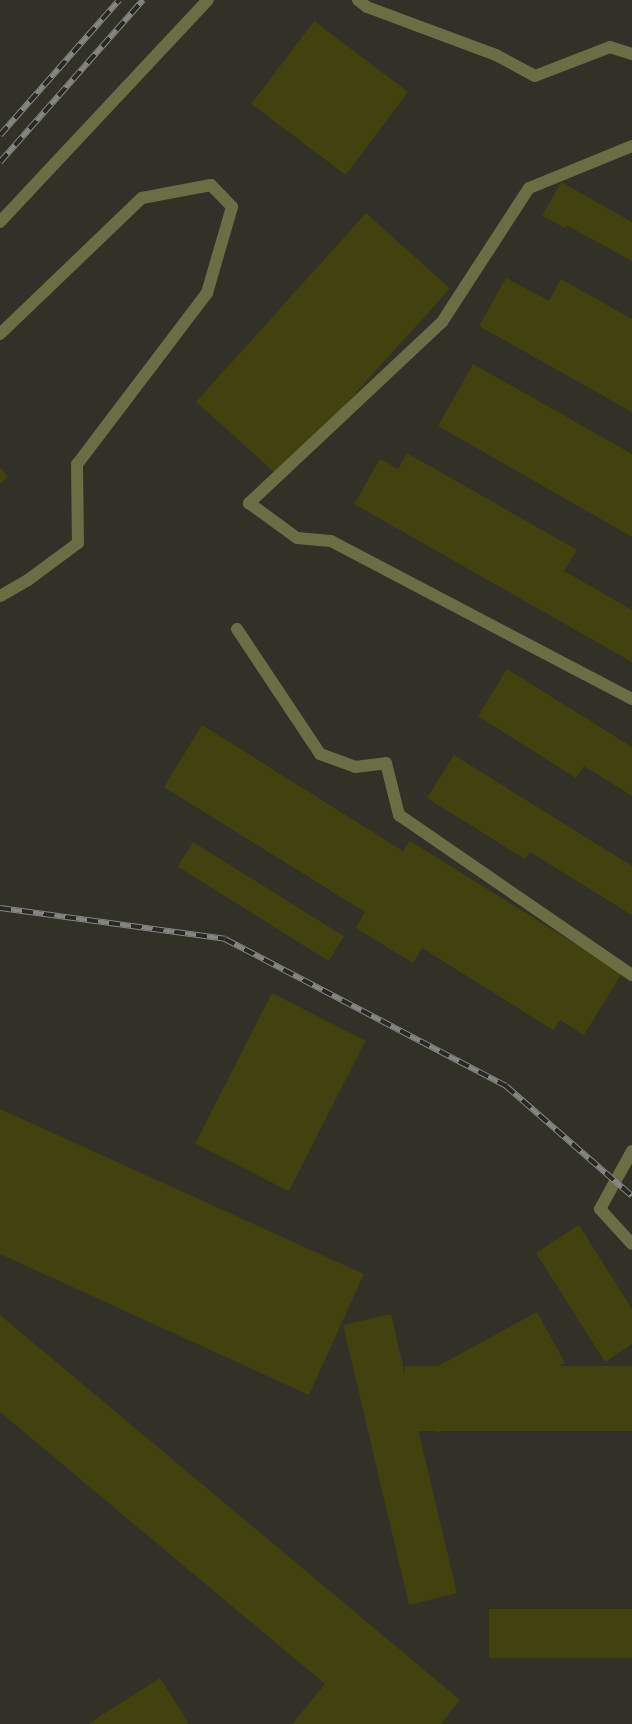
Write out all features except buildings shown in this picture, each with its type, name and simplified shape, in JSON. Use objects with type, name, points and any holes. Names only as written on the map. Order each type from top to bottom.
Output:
[{"type":"lane","points":[[0,222],[208,0]]},
{"type":"lane","points":[[358,0],[367,7],[496,55],[535,76],[610,47],[632,54]]},
{"type":"lane","points":[[632,146],[529,188],[442,322],[249,503],[297,538],[331,541],[632,699]]},
{"type":"lane","points":[[0,334],[142,198],[211,185],[232,208],[207,293],[77,464],[78,543],[28,580],[0,596]]},
{"type":"lane","points":[[237,629],[320,754],[355,767],[386,763],[399,815],[632,974]]},
{"type":"lane","points":[[632,1151],[600,1209],[632,1244]]},
{"type":"shaded area","points":[[0,0],[632,0],[632,1724],[0,1724]]},
{"type":"railway","points":[[0,135],[119,0]]},
{"type":"railway","points":[[0,162],[143,0]]},
{"type":"railway","points":[[0,908],[225,939],[506,1086],[632,1196]]}]
